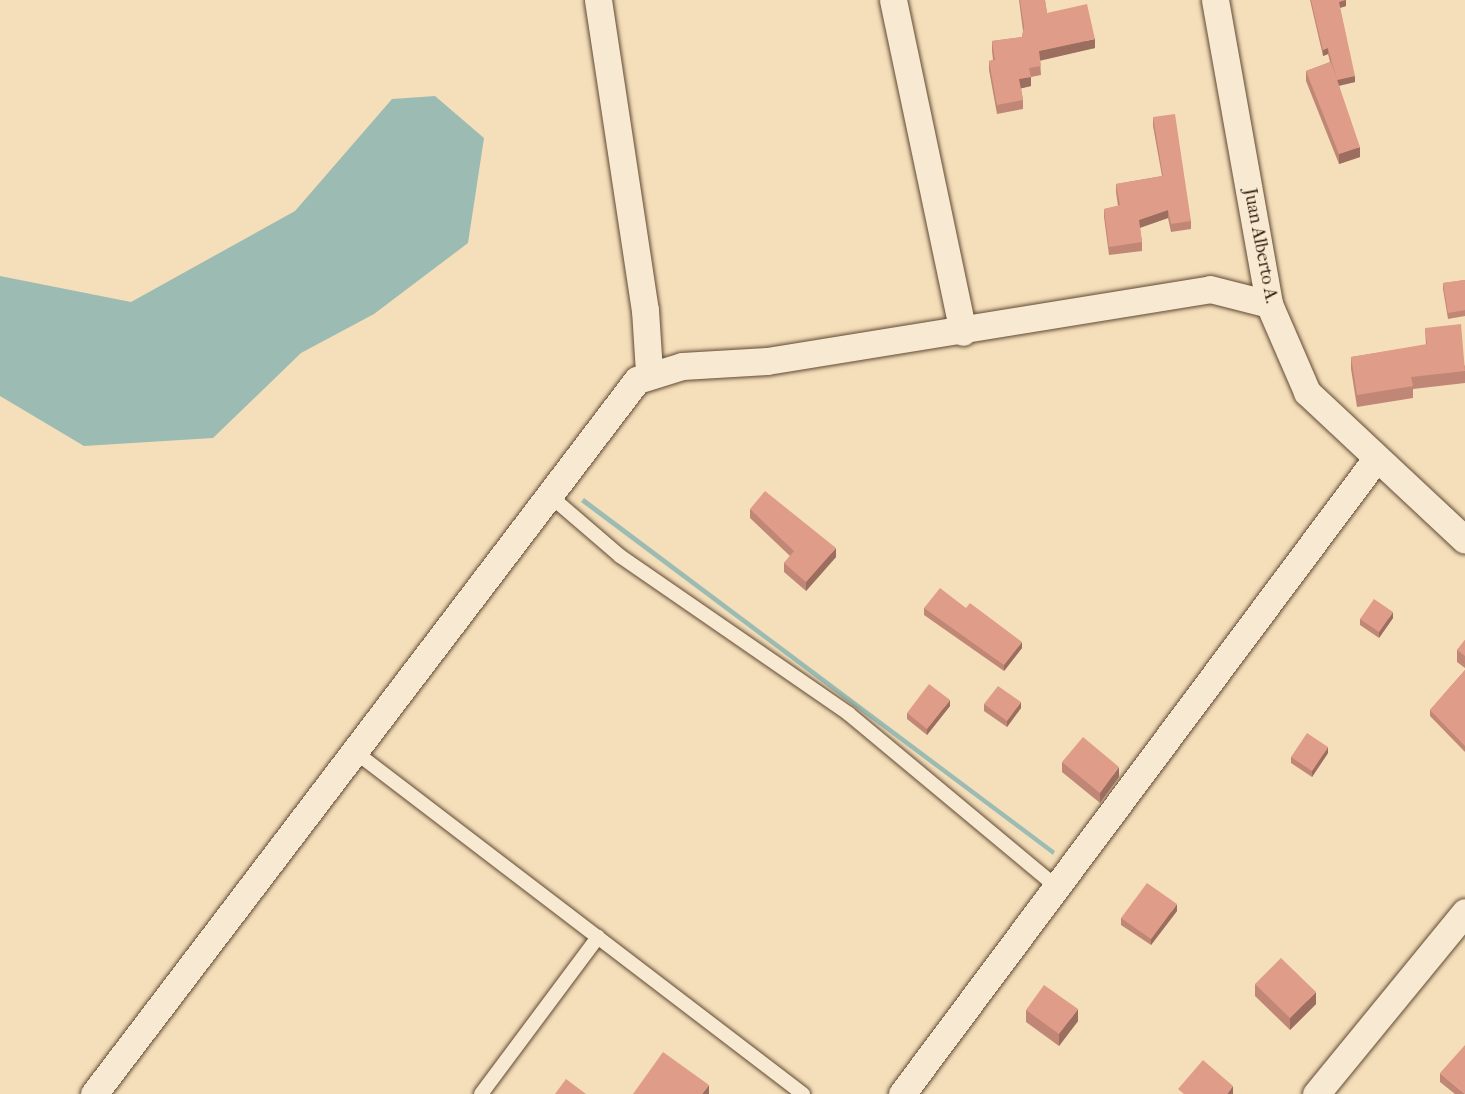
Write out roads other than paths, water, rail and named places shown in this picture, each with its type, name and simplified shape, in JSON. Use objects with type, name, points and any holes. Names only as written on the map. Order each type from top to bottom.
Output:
[{"type":"street","points":[[598,0],[645,310],[649,372]]},
{"type":"street","points":[[893,0],[963,333]]},
{"type":"street","name":"Juan Alberto A.","points":[[1215,0],[1269,304],[1307,392],[1375,460],[1465,540]]},
{"type":"street","points":[[94,1094],[627,389],[649,372],[963,333],[1210,289],[1269,304]]},
{"type":"street","points":[[902,1094],[1375,460]]},
{"type":"street","points":[[1316,1094],[1465,912]]},
{"type":"lane","points":[[548,494],[620,556],[849,714],[1057,887]]},
{"type":"lane","points":[[354,750],[803,1094]]},
{"type":"lane","points":[[481,1094],[598,937]]},
{"type":"water","points":[[435,96],[484,138],[468,243],[374,314],[301,353],[213,438],[84,446],[0,396],[0,276],[131,302],[295,211],[392,99]]},
{"type":"water","points":[[584,498],[1055,851],[1053,855],[581,502]]}]
